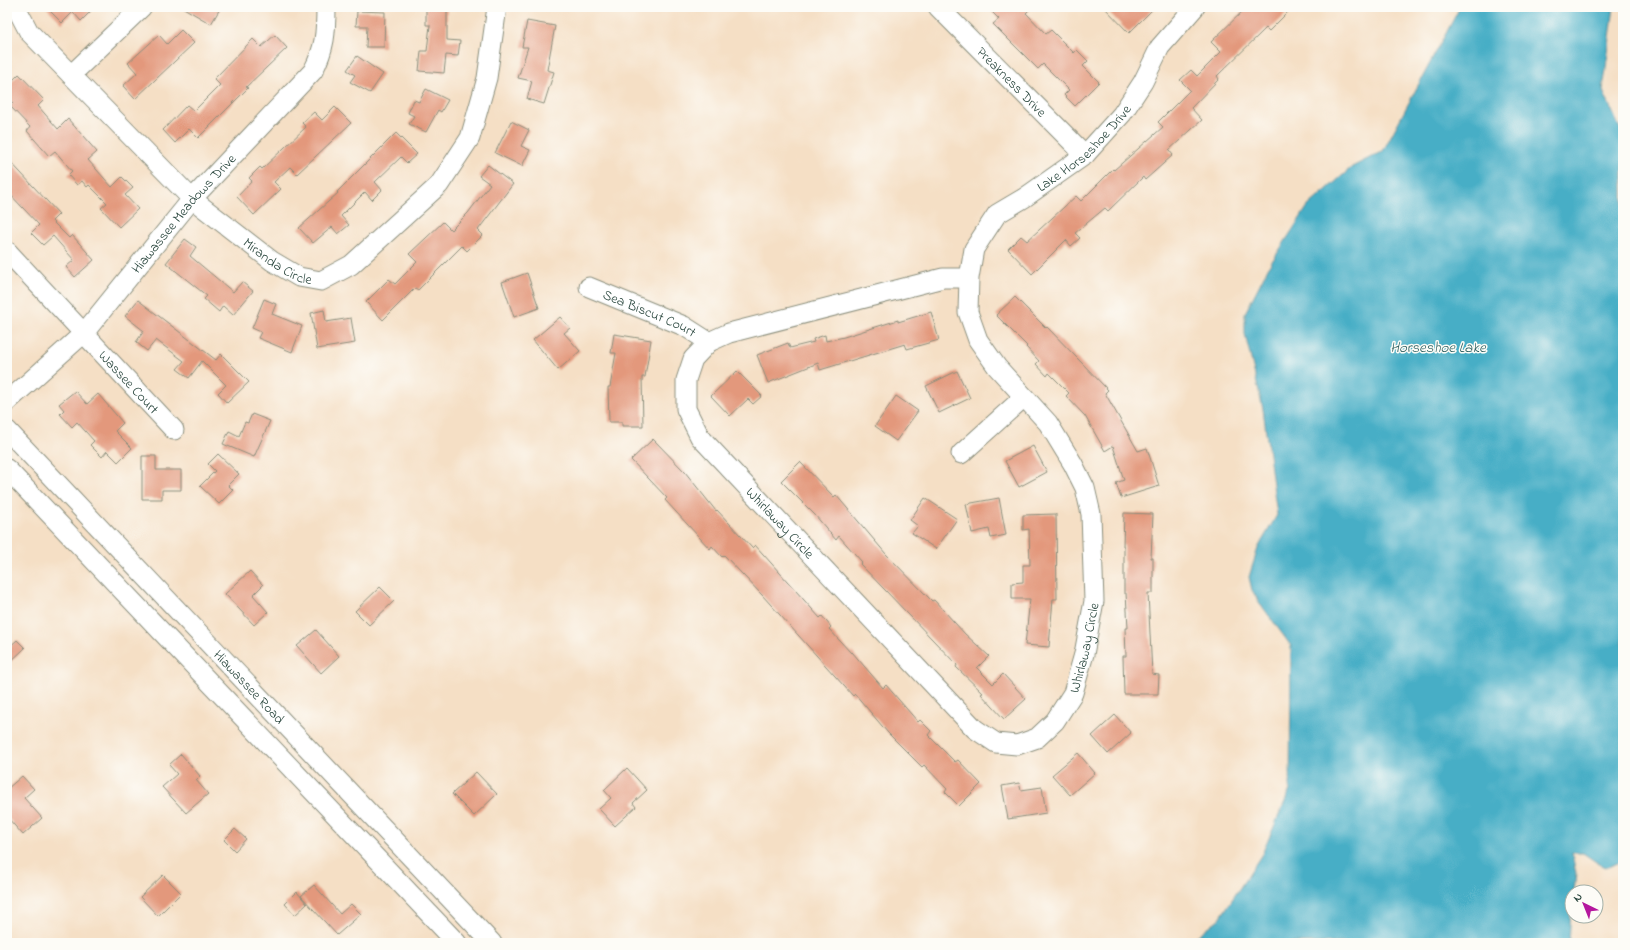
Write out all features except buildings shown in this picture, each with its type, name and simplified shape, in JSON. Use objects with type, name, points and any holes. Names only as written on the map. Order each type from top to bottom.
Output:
[{"type":"street","name":"Miranda Circle","points":[[16,7],[29,32],[192,199],[272,262],[299,277],[321,281],[351,265],[439,185],[470,138],[487,78],[497,7]]},
{"type":"street","points":[[71,75],[142,7]]},
{"type":"street","name":"Hiawassee Meadows Drive","points":[[7,402],[84,333],[192,199],[313,71],[323,53],[326,7]]},
{"type":"street","name":"Preakness Drive","points":[[938,7],[1085,155]]},
{"type":"street","name":"Lake Horseshoe Drive","points":[[969,278],[974,249],[997,214],[1024,198],[1085,155],[1122,114],[1143,82],[1160,47],[1195,7]]},
{"type":"street","name":"Wassee Court","points":[[7,251],[174,430]]},
{"type":"street","name":"Whirlaway Circle","points":[[969,278],[968,312],[978,340],[997,367],[1048,423],[1056,434],[1085,488],[1091,514],[1094,601],[1084,654],[1073,693],[1055,722],[1037,738],[1017,745],[996,743],[975,729],[700,437],[686,409],[686,380],[693,359],[709,342],[742,328],[935,280],[969,278]]},
{"type":"street","name":"Sea Biscut Court","points":[[589,287],[684,326],[709,342]]},
{"type":"street","points":[[961,454],[1024,397]]},
{"type":"street","name":"Hiawassee Road","points":[[7,430],[492,943]]},
{"type":"street","name":"Hiawassee Road","points":[[7,469],[457,943]]},
{"type":"water","name":"Horseshoe Lake","points":[[1460,7],[1614,7],[1603,91],[1623,135],[1623,861],[1605,868],[1583,853],[1572,853],[1576,874],[1575,884],[1564,884],[1564,924],[1570,924],[1569,943],[1188,943],[1220,918],[1262,854],[1290,790],[1291,646],[1259,602],[1252,590],[1249,577],[1258,548],[1277,515],[1263,409],[1245,334],[1245,313],[1269,266],[1308,206],[1352,167],[1383,151]]}]
